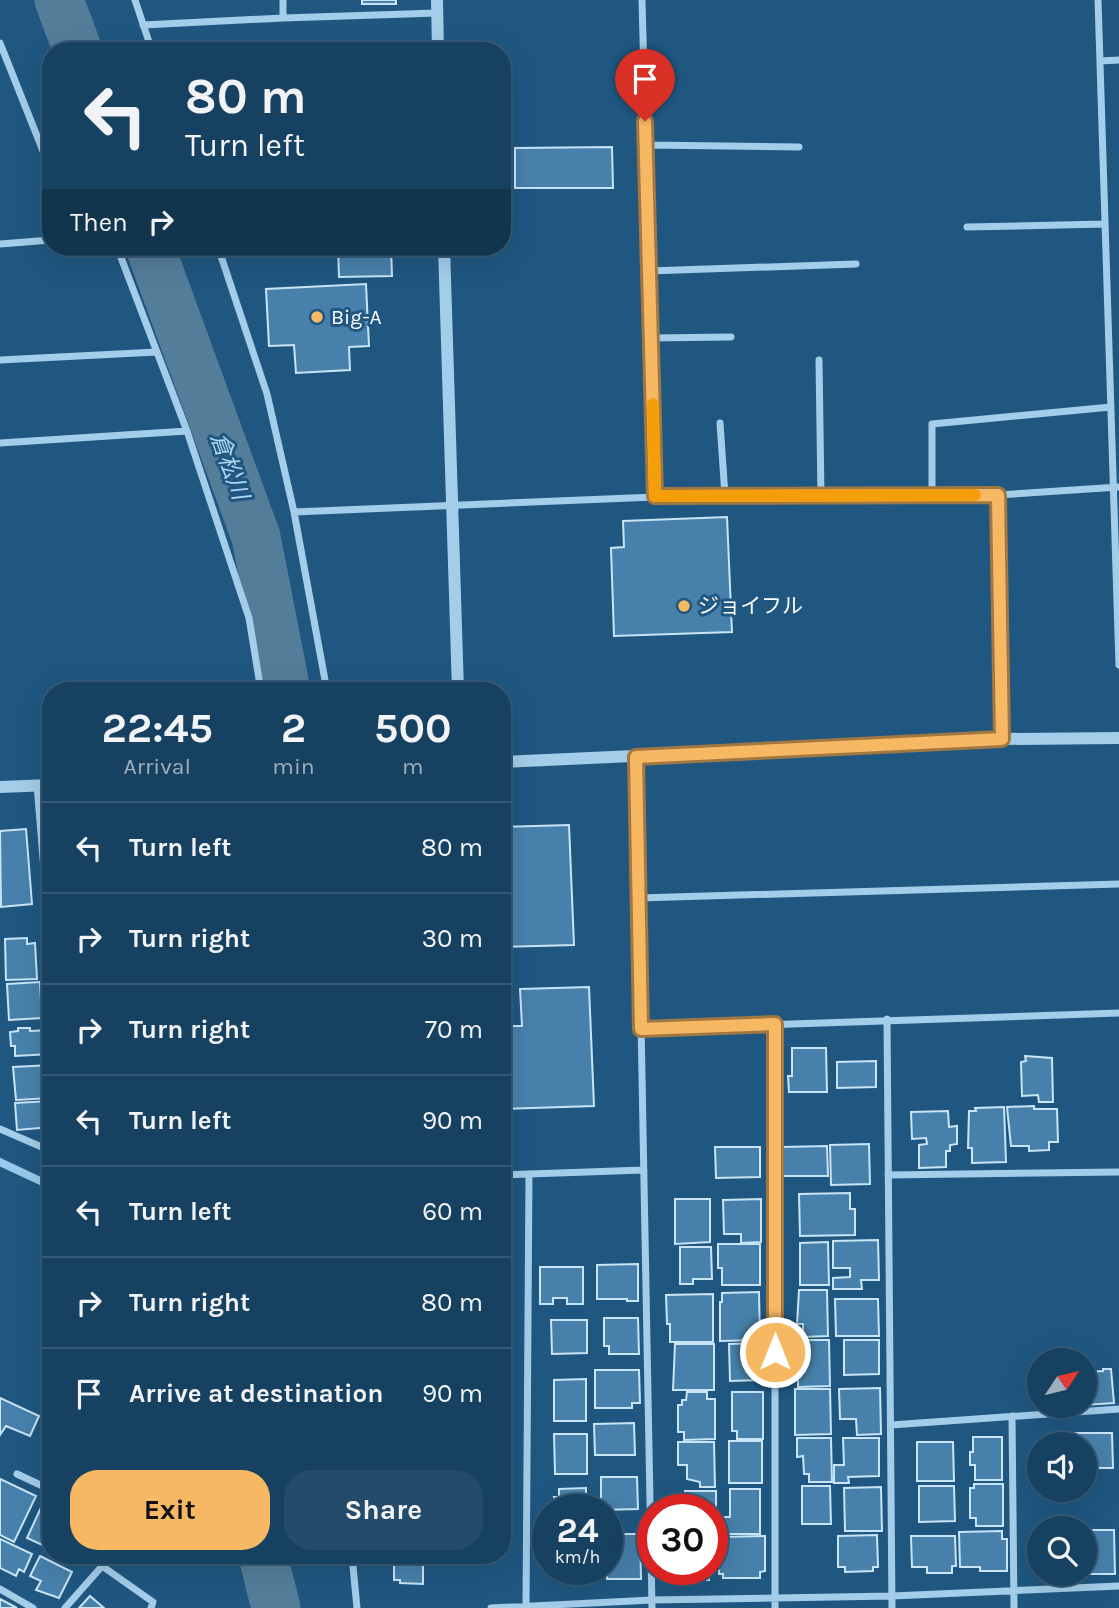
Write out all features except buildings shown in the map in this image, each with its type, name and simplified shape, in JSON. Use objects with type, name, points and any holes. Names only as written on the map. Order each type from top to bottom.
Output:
[{"type":"street","points":[[135,0],[149,42]]},
{"type":"street","points":[[283,0],[284,18]]},
{"type":"street","points":[[642,0],[655,496]]},
{"type":"street","points":[[1098,0],[1116,487],[1119,665]]},
{"type":"street","points":[[144,25],[437,6],[438,42]]},
{"type":"street","points":[[0,43],[42,148]]},
{"type":"street","points":[[1100,61],[1119,60]]},
{"type":"street","points":[[646,145],[799,147]]},
{"type":"street","points":[[967,227],[1105,224]]},
{"type":"street","points":[[0,244],[42,241]]},
{"type":"street","points":[[120,256],[187,431],[249,618],[260,682]]},
{"type":"street","points":[[221,256],[267,394],[294,512],[325,682]]},
{"type":"street","points":[[444,256],[458,682]]},
{"type":"street","points":[[649,271],[856,264]]},
{"type":"street","points":[[651,338],[731,337]]},
{"type":"street","points":[[0,360],[157,352]]},
{"type":"street","points":[[819,360],[821,496]]},
{"type":"street","points":[[932,495],[932,424],[1111,407]]},
{"type":"street","points":[[720,423],[725,496]]},
{"type":"street","points":[[0,443],[187,431]]},
{"type":"street","points":[[294,512],[655,496],[998,495],[1116,487]]},
{"type":"street","points":[[998,495],[1002,739]]},
{"type":"street","points":[[511,762],[1002,739],[1119,738]]},
{"type":"street","points":[[636,757],[652,1604]]},
{"type":"street","points":[[37,785],[42,846]]},
{"type":"street","points":[[0,787],[42,785]]},
{"type":"street","points":[[639,898],[1119,884]]},
{"type":"street","points":[[641,1029],[1119,1013]]},
{"type":"street","points":[[887,1019],[892,1608]]},
{"type":"street","points":[[775,1024],[775,1608]]},
{"type":"street","points":[[0,1129],[42,1147]]},
{"type":"street","points":[[511,1174],[644,1170]]},
{"type":"street","points":[[888,1175],[1119,1172]]},
{"type":"street","points":[[526,1607],[529,1174]]},
{"type":"street","points":[[891,1425],[1119,1409]]},
{"type":"street","points":[[1012,1416],[1014,1608]]},
{"type":"street","points":[[17,1474],[42,1486]]},
{"type":"street","points":[[353,1564],[357,1608]]},
{"type":"street","points":[[65,1608],[102,1566],[153,1602],[151,1608]]},
{"type":"street","points":[[491,1608],[1119,1586]]},
{"type":"street","points":[[0,1589],[33,1608]]},
{"type":"waterway","name":"倉松川","points":[[59,0],[75,42]]},
{"type":"waterway","name":"倉松川","points":[[153,256],[256,537],[284,682]]},
{"type":"waterway","points":[[0,1162],[42,1182]]},
{"type":"waterway","name":"倉松川","points":[[265,1564],[276,1608]]},
{"type":"slow traffic","points":[[653,404],[655,496],[975,495]]},
{"type":"place","name":"Big-A","points":[[317,317]]},
{"type":"place","name":"ジョイフル","points":[[684,606]]},
{"type":"route","points":[[645,121],[655,496],[998,495],[1002,739],[636,757],[641,1029],[775,1024],[775,1352]]}]
